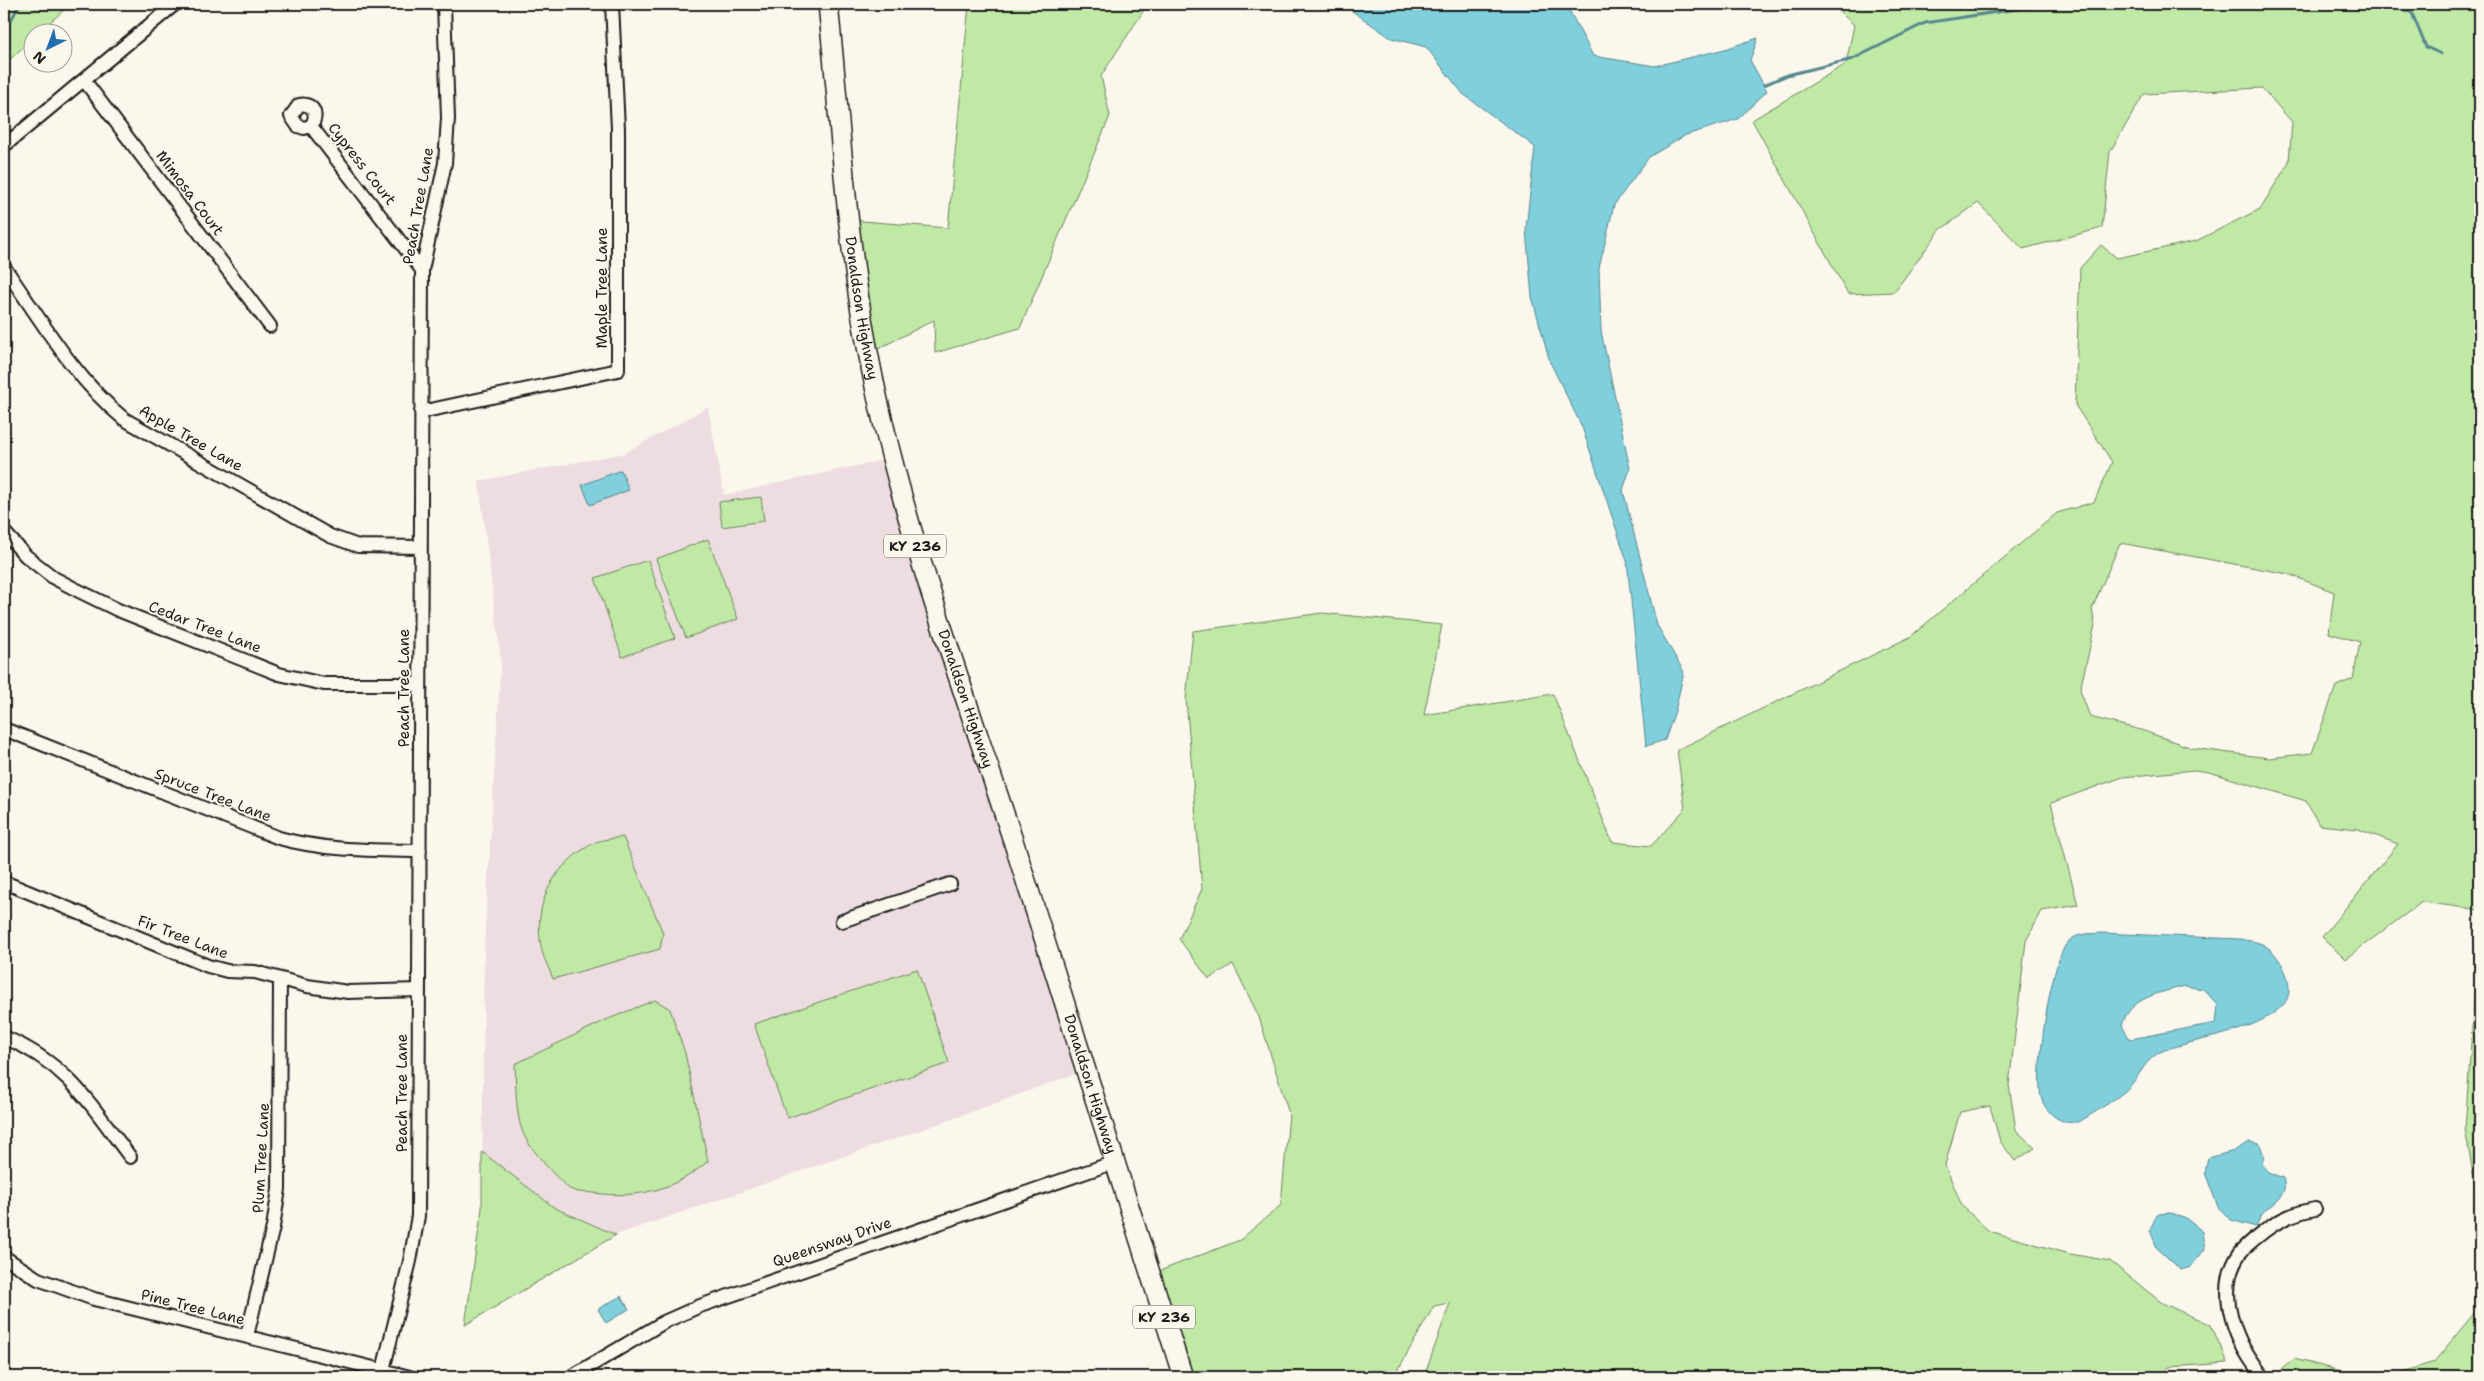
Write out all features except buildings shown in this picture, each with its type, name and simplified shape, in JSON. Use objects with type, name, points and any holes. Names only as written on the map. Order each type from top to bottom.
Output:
[{"type":"main road","name":"Donaldson Highway","points":[[828,4],[857,283],[867,351],[892,458],[915,546],[1020,860],[1183,1377]]},
{"type":"street","points":[[4,146],[175,4]]},
{"type":"street","name":"Peach Tree Lane","points":[[382,1370],[410,1261],[418,1216],[422,270],[445,164],[448,118],[444,4]]},
{"type":"street","name":"Maple Tree Lane","points":[[421,412],[618,370],[618,129],[612,4]]},
{"type":"street","name":"Mimosa Court","points":[[84,80],[270,326]]},
{"type":"street","name":"Cypress Court","points":[[311,126],[422,270]]},
{"type":"street","name":"Apple Tree Lane","points":[[4,267],[83,381],[124,419],[336,539],[358,546],[420,547]]},
{"type":"street","name":"Cedar Tree Lane","points":[[4,532],[26,556],[54,578],[77,590],[118,610],[280,674],[324,684],[420,684]]},
{"type":"street","name":"Spruce Tree Lane","points":[[4,729],[279,838],[307,846],[343,850],[420,851]]},
{"type":"street","name":"Fir Tree Lane","points":[[4,882],[208,966],[227,971],[255,972],[280,979],[348,992],[419,990]]},
{"type":"street","points":[[842,921],[950,884]]},
{"type":"street","name":"Plum Tree Lane","points":[[247,1336],[274,1227],[279,1189],[280,979]]},
{"type":"street","points":[[4,1037],[37,1052],[65,1074],[77,1086],[130,1157]]},
{"type":"street","name":"Queensway Drive","points":[[571,1377],[664,1322],[700,1306],[1115,1162]]},
{"type":"street","points":[[2264,1377],[2253,1365],[2238,1335],[2230,1310],[2229,1290],[2231,1275],[2240,1254],[2261,1234],[2284,1217],[2315,1209]]},
{"type":"street","name":"Pine Tree Lane","points":[[4,1257],[38,1279],[94,1299],[382,1370]]},
{"type":"street","points":[[382,1370],[410,1377]]},
{"type":"shaded area","points":[[708,407],[724,495],[892,458],[1085,1070],[944,1122],[616,1235],[465,1325],[482,1208],[484,948],[501,660],[479,481],[625,453]]},
{"type":"green space","points":[[4,4],[71,4],[50,22],[22,22],[22,48],[4,65]]},
{"type":"green space","points":[[969,4],[1148,4],[1101,76],[1110,116],[1020,328],[935,353],[934,320],[872,352],[850,220],[948,228]]},
{"type":"green space","points":[[1831,4],[2480,4],[2480,910],[2422,902],[2345,959],[2322,937],[2398,844],[2358,829],[2319,825],[2306,801],[2209,772],[2194,770],[2123,777],[2051,803],[2078,905],[2042,911],[2026,941],[2009,1085],[2016,1130],[2035,1148],[2015,1161],[2000,1141],[1990,1106],[1960,1112],[1945,1165],[1962,1206],[1989,1231],[2070,1254],[2110,1261],[2162,1303],[2211,1325],[2228,1363],[2169,1367],[2160,1377],[1424,1377],[1450,1303],[1434,1306],[1394,1377],[1176,1377],[1149,1275],[1240,1240],[1281,1205],[1289,1114],[1259,1017],[1233,964],[1209,979],[1179,939],[1202,889],[1186,699],[1193,631],[1322,613],[1442,625],[1424,715],[1553,694],[1612,842],[1651,846],[1685,809],[1677,750],[1910,637],[2057,513],[2094,502],[2112,462],[2075,405],[2080,268],[2101,245],[2117,258],[2196,241],[2260,209],[2289,162],[2292,122],[2262,88],[2144,94],[2110,152],[2102,228],[2023,249],[1978,203],[1940,230],[1894,292],[1848,294],[1752,120],[1846,64],[1854,25]],"holes":[[[2120,543],[2288,574],[2334,592],[2329,633],[2360,642],[2353,679],[2336,686],[2312,753],[2269,758],[2192,748],[2141,730],[2090,717],[2080,690],[2095,625],[2092,609]]]},
{"type":"green space","points":[[761,497],[764,521],[722,527],[719,502]]},
{"type":"green space","points":[[708,539],[738,619],[686,638],[656,559]]},
{"type":"green space","points":[[648,560],[675,638],[622,657],[595,578]]},
{"type":"green space","points":[[623,837],[663,933],[660,949],[553,979],[543,954],[539,934],[543,901],[549,887],[568,861],[581,851],[599,841]]},
{"type":"green space","points":[[2480,914],[2480,1212],[2465,1129]]},
{"type":"green space","points":[[917,969],[949,1063],[787,1118],[754,1024]]},
{"type":"green space","points":[[655,1000],[670,1009],[685,1053],[708,1161],[683,1179],[655,1190],[625,1195],[610,1195],[572,1190],[540,1159],[522,1131],[517,1103],[515,1064],[606,1020]]},
{"type":"green space","points":[[482,1152],[555,1208],[616,1235],[465,1325],[482,1208]]},
{"type":"green space","points":[[2480,1306],[2480,1377],[2387,1377],[2434,1362]]},
{"type":"green space","points":[[2294,1359],[2366,1377],[2280,1377],[2282,1369]]},
{"type":"water","points":[[1342,4],[1566,4],[1593,56],[1655,66],[1725,49],[1758,38],[1750,60],[1767,91],[1738,119],[1686,135],[1649,157],[1614,205],[1599,268],[1601,331],[1630,469],[1623,490],[1657,625],[1684,672],[1675,711],[1665,740],[1646,746],[1627,561],[1582,427],[1550,362],[1532,297],[1526,229],[1535,147],[1463,94],[1426,47],[1391,38]]},
{"type":"water","points":[[621,470],[629,490],[590,505],[582,485]]},
{"type":"water","points":[[2101,933],[2240,939],[2260,943],[2269,948],[2281,963],[2288,981],[2289,990],[2287,998],[2283,1005],[2263,1020],[2239,1030],[2173,1047],[2161,1052],[2148,1062],[2122,1094],[2077,1122],[2066,1122],[2047,1110],[2041,1094],[2040,1059],[2048,1001],[2059,959],[2069,941],[2084,934]],"holes":[[[2185,986],[2203,989],[2218,1005],[2216,1023],[2130,1039],[2122,1026],[2126,1016],[2138,1002],[2156,994]]]},
{"type":"water","points":[[2249,1142],[2260,1144],[2264,1157],[2262,1163],[2268,1172],[2283,1178],[2284,1184],[2282,1194],[2263,1213],[2256,1227],[2231,1220],[2218,1207],[2205,1173],[2208,1158],[2234,1151]]},
{"type":"water","points":[[2170,1213],[2184,1217],[2202,1231],[2205,1249],[2191,1267],[2181,1270],[2157,1248],[2150,1230],[2157,1214]]},
{"type":"water","points":[[621,1296],[629,1309],[606,1323],[598,1309]]},
{"type":"waterway","points":[[4,24],[11,20],[20,4]]},
{"type":"waterway","points":[[1764,85],[1787,75],[1853,59],[1925,23],[2049,4]]},
{"type":"waterway","points":[[2392,4],[2412,13],[2426,47],[2441,54]]}]
